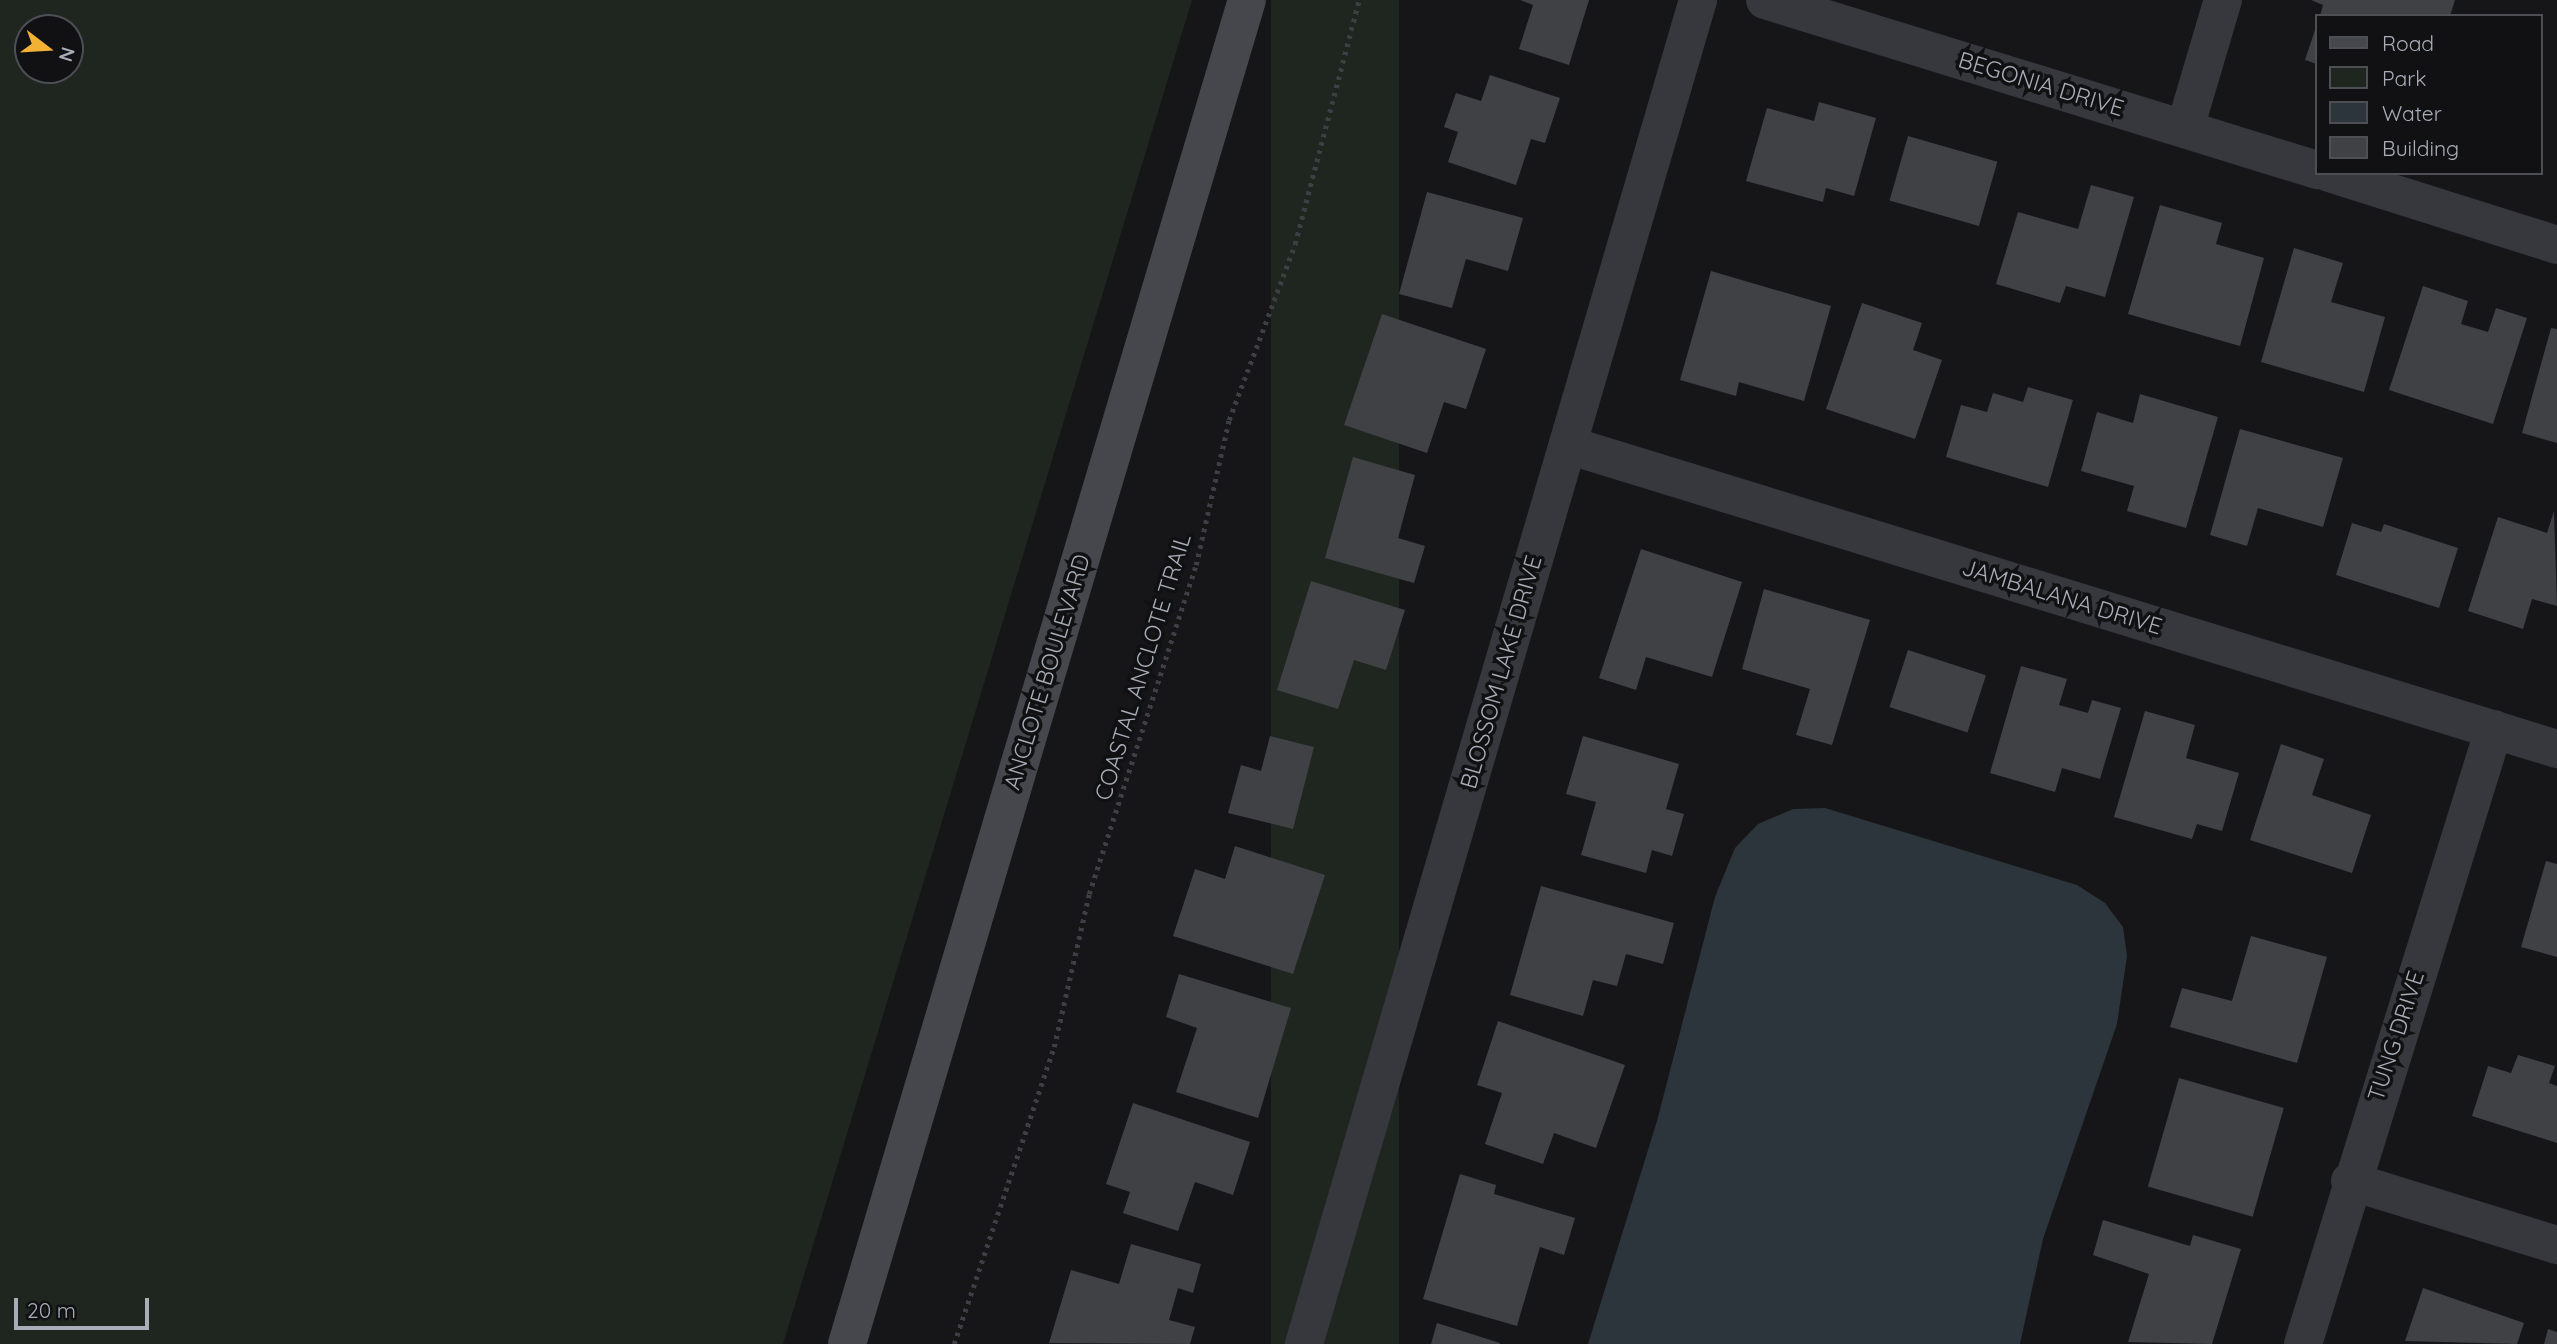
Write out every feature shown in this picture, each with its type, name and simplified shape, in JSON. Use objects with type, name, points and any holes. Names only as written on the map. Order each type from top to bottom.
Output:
[{"type":"street","name":"ANCLOTE BOULEVARD","points":[[847,1344],[1247,0]]},
{"type":"street","name":"BLOSSOM LAKE DRIVE","points":[[1304,1344],[1698,0]]},
{"type":"street","name":"BEGONIA DRIVE","points":[[1765,0],[2316,170]]},
{"type":"street","points":[[2185,128],[2223,0]]},
{"type":"street","points":[[2335,175],[2557,245]]},
{"type":"street","name":"JAMBALANA DRIVE","points":[[1568,445],[2557,749]]},
{"type":"street","name":"TUNG DRIVE","points":[[2303,1344],[2350,1181],[2494,729]]},
{"type":"street","points":[[2350,1181],[2557,1245]]},
{"type":"path","name":"COASTAL ANCLOTE TRAIL","points":[[954,1344],[1054,1047],[1089,894],[1196,565],[1229,420],[1295,244],[1359,0]]},
{"type":"green space","points":[[0,0],[1192,0],[783,1344],[0,1344]]},
{"type":"green space","points":[[1271,0],[1399,0],[1399,1344],[1271,1344]]},
{"type":"water","points":[[1825,808],[2077,885],[2105,903],[2123,927],[2127,956],[2117,1024],[2043,1239],[2020,1344],[1588,1344],[1657,1121],[1715,897],[1735,848],[1758,824],[1793,809]]},
{"type":"building","points":[[1520,0],[1589,0],[1569,65],[1519,49],[1533,5]]},
{"type":"building","points":[[2311,0],[2455,0],[2451,14],[2321,14],[2323,5]]},
{"type":"building","points":[[2316,27],[2316,64],[2305,60]]},
{"type":"building","points":[[1490,75],[1560,98],[1545,143],[1531,139],[1516,185],[1448,162],[1458,132],[1444,127],[1456,93],[1481,101]]},
{"type":"building","points":[[1819,102],[1876,118],[1854,196],[1826,188],[1823,202],[1746,181],[1767,108],[1814,121]]},
{"type":"building","points":[[1908,136],[1997,162],[1979,226],[1890,200]]},
{"type":"building","points":[[2091,185],[2134,197],[2105,297],[2066,286],[2060,303],[1996,284],[2018,212],[2078,229]]},
{"type":"building","points":[[1427,192],[1523,218],[1508,271],[1466,259],[1452,308],[1399,294]]},
{"type":"building","points":[[2160,205],[2222,223],[2216,244],[2264,258],[2240,346],[2128,314]]},
{"type":"building","points":[[2294,248],[2343,263],[2331,302],[2385,317],[2364,392],[2261,362]]},
{"type":"building","points":[[1711,271],[1831,306],[1804,401],[1739,382],[1736,396],[1680,380]]},
{"type":"building","points":[[2423,286],[2468,301],[2461,324],[2488,332],[2496,308],[2527,318],[2493,424],[2389,390]]},
{"type":"building","points":[[1862,303],[1922,323],[1913,350],[1942,360],[1915,439],[1826,409]]},
{"type":"building","points":[[1382,314],[1486,349],[1466,409],[1444,402],[1427,453],[1344,425]]},
{"type":"building","points":[[2551,328],[2557,329],[2557,443],[2522,433]]},
{"type":"building","points":[[2028,387],[2073,400],[2048,487],[1946,457],[1961,405],[1987,412],[1993,393],[2023,402]]},
{"type":"building","points":[[2140,394],[2218,417],[2186,528],[2127,511],[2134,486],[2081,471],[2097,412],[2133,423]]},
{"type":"building","points":[[2240,429],[2343,458],[2323,527],[2258,508],[2247,546],[2210,535]]},
{"type":"building","points":[[1353,457],[1415,475],[1398,538],[1425,546],[1414,583],[1325,558]]},
{"type":"building","points":[[2554,511],[2557,606],[2532,599],[2523,629],[2468,611],[2498,517],[2547,533]]},
{"type":"building","points":[[2352,523],[2381,532],[2384,524],[2458,548],[2439,608],[2336,575]]},
{"type":"building","points":[[1641,549],[1742,582],[1712,677],[1646,657],[1636,690],[1599,678]]},
{"type":"building","points":[[1311,581],[1405,610],[1386,670],[1354,660],[1338,709],[1277,690]]},
{"type":"building","points":[[1764,589],[1870,620],[1832,745],[1796,735],[1810,689],[1742,669]]},
{"type":"building","points":[[1908,650],[1986,675],[1967,732],[1889,707]]},
{"type":"building","points":[[2021,666],[2067,679],[2059,705],[2088,713],[2092,700],[2121,708],[2100,779],[2062,768],[2055,792],[1990,773]]},
{"type":"building","points":[[2145,711],[2195,725],[2186,758],[2239,773],[2222,831],[2197,824],[2192,839],[2114,817]]},
{"type":"building","points":[[1270,736],[1314,747],[1293,829],[1228,813],[1241,765],[1261,771]]},
{"type":"building","points":[[1583,736],[1679,764],[1666,809],[1684,814],[1672,856],[1652,850],[1646,873],[1581,855],[1596,802],[1566,794]]},
{"type":"building","points":[[2281,744],[2324,759],[2312,795],[2371,815],[2352,873],[2250,840]]},
{"type":"building","points":[[1235,846],[1325,875],[1293,974],[1173,936],[1195,869],[1225,879]]},
{"type":"building","points":[[2546,861],[2557,864],[2557,957],[2521,947]]},
{"type":"building","points":[[1541,886],[1674,923],[1663,964],[1626,954],[1617,986],[1593,980],[1583,1016],[1510,995]]},
{"type":"building","points":[[2251,936],[2327,957],[2297,1063],[2170,1027],[2182,988],[2232,1001]]},
{"type":"building","points":[[1179,974],[1291,1008],[1258,1118],[1176,1092],[1197,1028],[1166,1017]]},
{"type":"building","points":[[1498,1021],[1625,1065],[1596,1148],[1554,1133],[1543,1164],[1485,1144],[1502,1093],[1477,1085]]},
{"type":"building","points":[[2518,1055],[2555,1066],[2549,1083],[2557,1086],[2557,1143],[2472,1116],[2488,1066],[2511,1073]]},
{"type":"building","points":[[2179,1078],[2284,1108],[2253,1217],[2148,1187]]},
{"type":"building","points":[[1133,1103],[1250,1142],[1233,1195],[1195,1182],[1178,1231],[1123,1213],[1130,1192],[1106,1184]]},
{"type":"building","points":[[1460,1174],[1496,1185],[1494,1194],[1575,1218],[1564,1255],[1540,1247],[1517,1326],[1423,1299]]},
{"type":"building","points":[[2103,1220],[2190,1246],[2193,1235],[2241,1249],[2212,1344],[2128,1342],[2149,1274],[2093,1255]]},
{"type":"building","points":[[1131,1244],[1201,1264],[1193,1293],[1178,1288],[1169,1320],[1195,1327],[1190,1344],[1049,1343],[1071,1270],[1119,1284]]},
{"type":"building","points":[[2423,1288],[2524,1323],[2517,1344],[2405,1341]]},
{"type":"building","points":[[1437,1323],[1500,1343],[1500,1344],[1431,1344]]},
{"type":"building","points":[[2548,1329],[2557,1332],[2557,1344],[2544,1344]]}]
